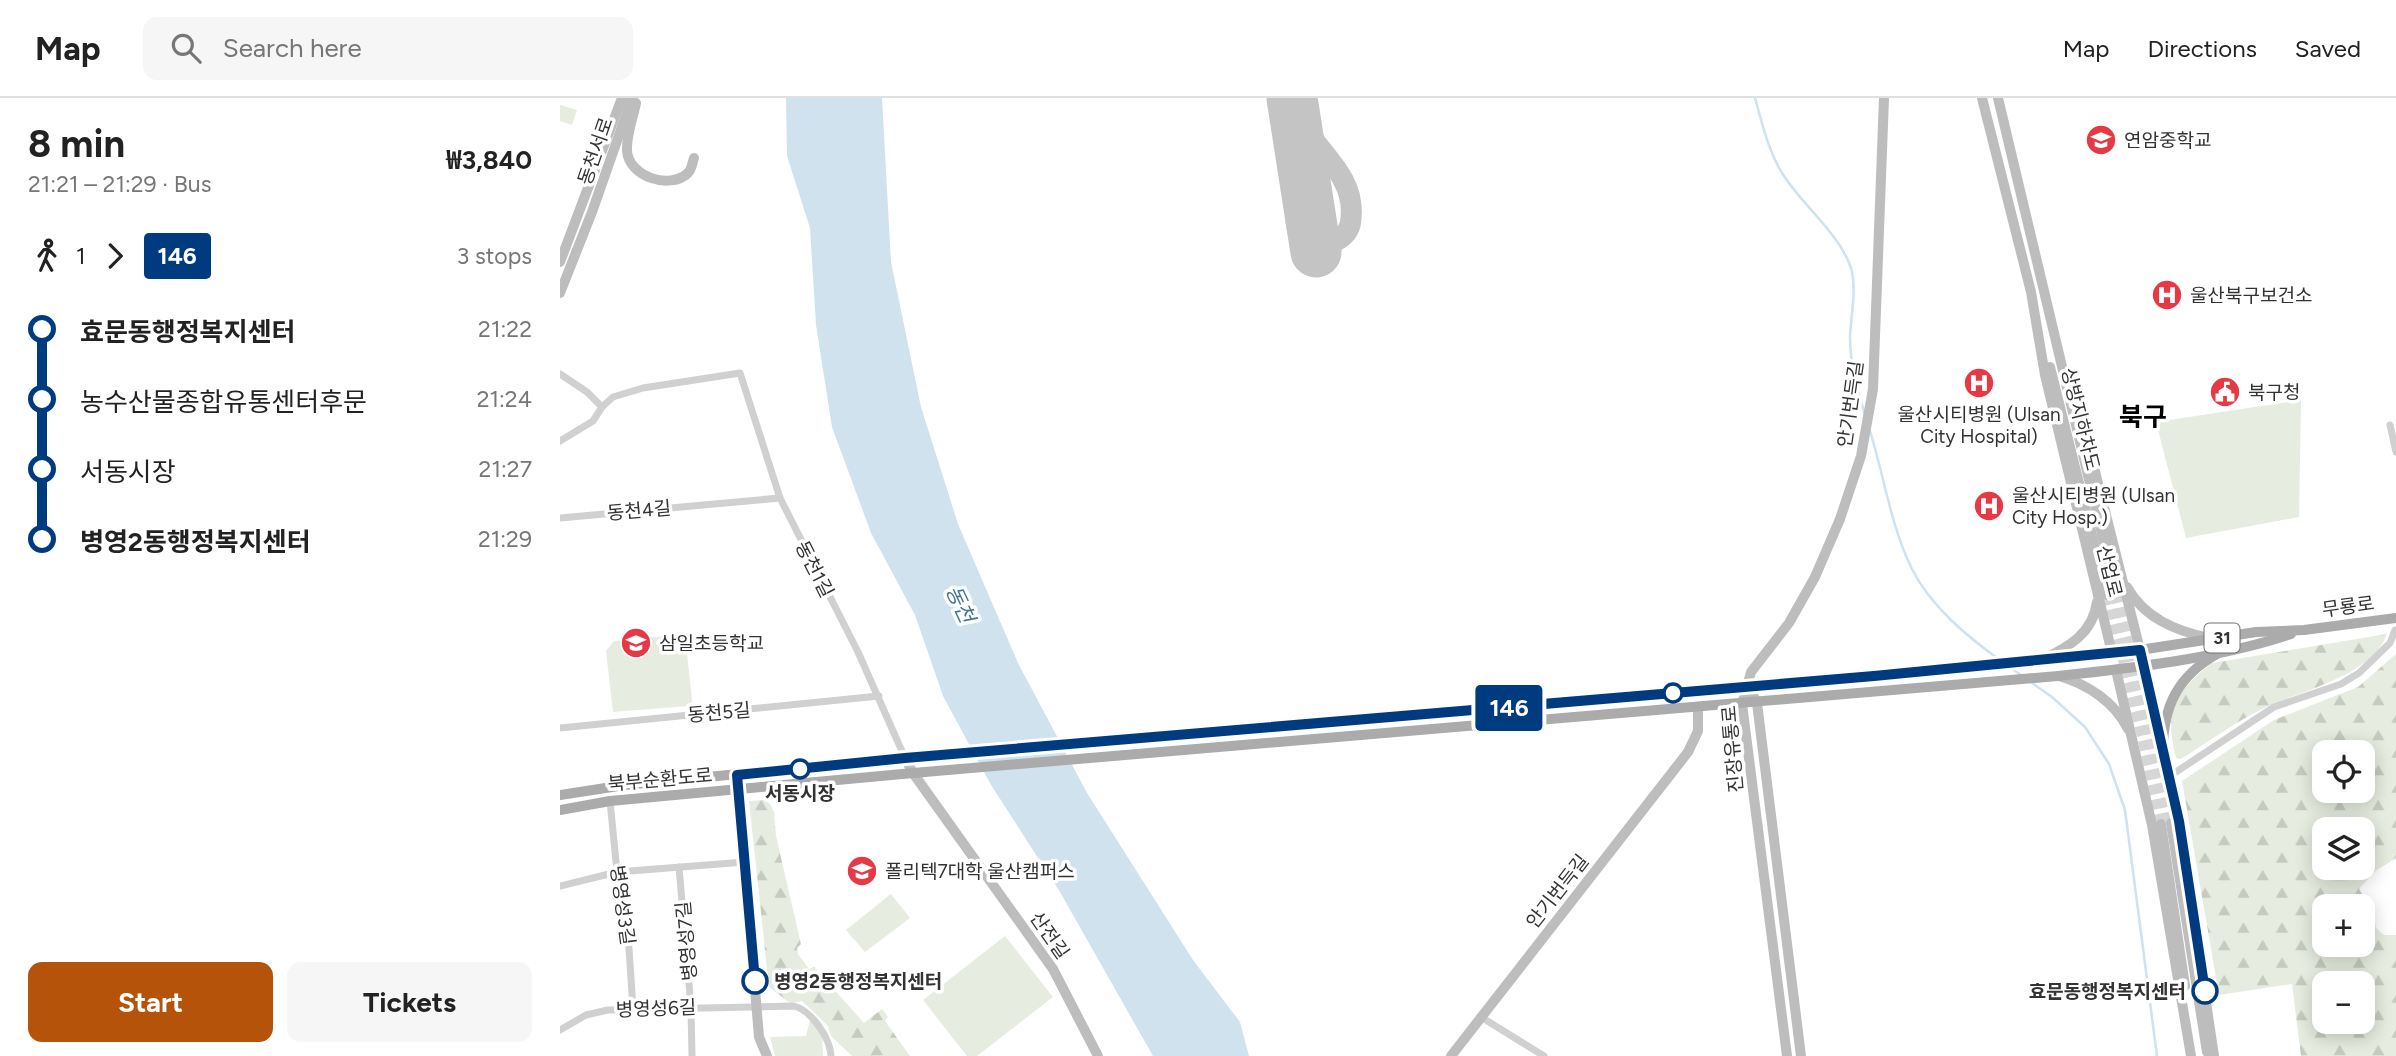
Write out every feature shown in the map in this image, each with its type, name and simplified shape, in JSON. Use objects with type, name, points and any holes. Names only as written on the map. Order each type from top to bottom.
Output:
[{"type":"main road","name":"동천서로","points":[[560,262],[622,98]]},
{"type":"main road","name":"동천서로","points":[[560,293],[593,212],[632,98]]},
{"type":"main road","points":[[637,98],[628,144],[629,159],[634,167],[648,178],[679,178],[692,168],[694,158]]},
{"type":"main road","name":"안기번득길","points":[[1749,687],[1751,672],[1789,623],[1815,577],[1840,519],[1861,456],[1873,389],[1884,98]]},
{"type":"main road","name":"산업로","points":[[1982,98],[2031,292],[2045,375],[2107,593]]},
{"type":"main road","name":"산업로","points":[[1998,98],[2044,288],[2107,593],[2112,653],[2135,743],[2154,835],[2192,1056]]},
{"type":"main road","name":"산업로","points":[[2044,288],[2084,425],[2170,776],[2193,900],[2214,1056]]},
{"type":"main road","points":[[2122,577],[2138,602],[2161,622],[2174,629],[2213,639]]},
{"type":"main road","points":[[2033,662],[2070,645],[2085,631],[2107,593]]},
{"type":"main road","name":"무룡로","points":[[2140,650],[2256,632],[2304,630],[2396,618]]},
{"type":"main road","name":"무룡로","points":[[2144,665],[2258,645],[2304,630]]},
{"type":"main road","name":"북부순환도로","points":[[560,795],[625,785],[905,758],[1749,687],[2140,650]]},
{"type":"main road","points":[[2163,750],[2164,721],[2170,701],[2190,675],[2223,651]]},
{"type":"main road","name":"북부순환도로","points":[[560,810],[610,801],[738,789],[2007,681],[2144,665]]},
{"type":"main road","points":[[2054,676],[2080,684],[2101,697],[2119,714],[2135,743]]},
{"type":"main road","name":"진장유통로","points":[[1749,687],[1757,703],[1801,1056]]},
{"type":"main road","name":"진장유통로","points":[[1749,687],[1742,704],[1787,1056]]},
{"type":"main road","name":"안기번득길","points":[[1451,1056],[1688,752],[1698,731],[1698,708]]},
{"type":"main road","name":"산전길","points":[[905,758],[1053,969],[1098,1056]]},
{"type":"main road","points":[[737,775],[759,1037],[767,1056]]},
{"type":"main road","name":"산업로","points":[[2192,1056],[2166,823],[2207,1056]]},
{"type":"street","name":"동천1길","points":[[602,407],[613,397],[643,387],[740,373],[780,498],[879,696],[905,758]]},
{"type":"street","points":[[560,374],[587,391],[602,407],[593,421],[560,441]]},
{"type":"street","points":[[2390,425],[2396,452]]},
{"type":"street","name":"동천4길","points":[[560,518],[780,498]]},
{"type":"street","points":[[2170,776],[2274,707],[2342,684],[2359,673],[2390,643],[2395,631]]},
{"type":"street","name":"동천5길","points":[[560,728],[879,696]]},
{"type":"street","name":"병영성3길","points":[[610,801],[617,872],[628,934],[633,1008]]},
{"type":"street","points":[[560,886],[617,872],[745,862]]},
{"type":"street","name":"병영성7길","points":[[679,867],[691,1007],[692,1056]]},
{"type":"street","name":"병영성6길","points":[[560,1030],[596,1012],[633,1008],[798,1006],[829,1041],[831,1056]]},
{"type":"street","points":[[1481,1017],[1544,1056]]},
{"type":"green space","points":[[560,105],[577,110],[572,125],[560,121]]},
{"type":"green space","points":[[2301,400],[2299,517],[2186,538],[2156,422]]},
{"type":"green space","points":[[685,634],[692,701],[689,706],[613,712],[606,651],[614,641]]},
{"type":"green space","points":[[2387,634],[2379,649],[2351,671],[2264,708],[2181,759],[2176,758],[2171,727],[2175,704],[2189,684],[2212,663]]},
{"type":"green space","points":[[2396,654],[2396,858],[2375,871],[2375,817],[2312,817],[2312,880],[2367,880],[2359,889],[2362,894],[2312,894],[2312,957],[2375,957],[2375,922],[2376,928],[2384,935],[2396,935],[2396,1056],[2301,1056],[2292,984],[2219,995],[2182,781],[2274,720],[2358,687]]},
{"type":"green space","points":[[764,800],[774,812],[776,836],[801,944],[797,948],[798,954],[809,969],[814,967],[864,1023],[882,1009],[888,1017],[885,1021],[910,1056],[852,1056],[831,1036],[828,1026],[802,1001],[790,1003],[769,987],[749,801]]},
{"type":"green space","points":[[891,894],[910,918],[865,952],[846,930]]},
{"type":"green space","points":[[1005,936],[1053,997],[977,1056],[967,1056],[923,1000]]},
{"type":"green space","points":[[810,1020],[822,1033],[823,1056],[775,1056],[770,1037],[806,1036]]},
{"type":"water","name":"동천","points":[[786,98],[882,98],[891,262],[921,407],[958,524],[1018,663],[1087,793],[1193,960],[1240,1022],[1249,1056],[1153,1056],[1060,892],[991,785],[943,696],[915,615],[871,533],[832,427],[816,325],[810,228],[787,156]]},
{"type":"waterway","points":[[1755,98],[1769,146],[1782,173],[1838,243],[1851,268],[1854,293],[1851,357],[1865,415]]},
{"type":"waterway","points":[[1870,431],[1893,519],[1912,569],[1940,608],[1963,631],[2001,661]]},
{"type":"waterway","points":[[2009,667],[2021,675]]},
{"type":"waterway","points":[[2032,683],[2085,727],[2109,764],[2125,810],[2157,1056]]},
{"type":"taxiway","points":[[1293,98],[1305,128],[1343,180],[1351,203],[1349,227],[1342,237],[1328,245],[1320,246],[1309,242],[1298,231],[1296,210],[1300,183],[1299,145]]},
{"type":"runway","points":[[1292,98],[1316,252]]},
{"type":"tunnel","points":[[2116,593],[2171,823]]},
{"type":"tunnel","points":[[2107,595],[2161,824]]},
{"type":"bus line","name":"146","points":[[755,981],[737,775],[905,758],[1929,671],[2140,650],[2179,821],[2205,991]]},
{"type":"place","name":"연암중학교","points":[[2101,140]]},
{"type":"place","name":"울산북구보건소","points":[[2167,295]]},
{"type":"place","name":"울산시티병원 (Ulsan City Hospital)","points":[[1979,383]]},
{"type":"place","name":"북구청","points":[[2225,392]]},
{"type":"place","name":"울산시티병원 (Ulsan City Hosp.)","points":[[1989,506]]},
{"type":"place","name":"삼일초등학교","points":[[636,643]]},
{"type":"place","name":"서동시장","points":[[800,769]]},
{"type":"place","name":"폴리텍7대학 울산캠퍼스","points":[[862,871]]},
{"type":"place","name":"병영2동행정복지센터","points":[[755,981]]},
{"type":"place","name":"효문동행정복지센터","points":[[2205,991]]},
{"type":"district","name":"북구","points":[[2143,417]]}]
